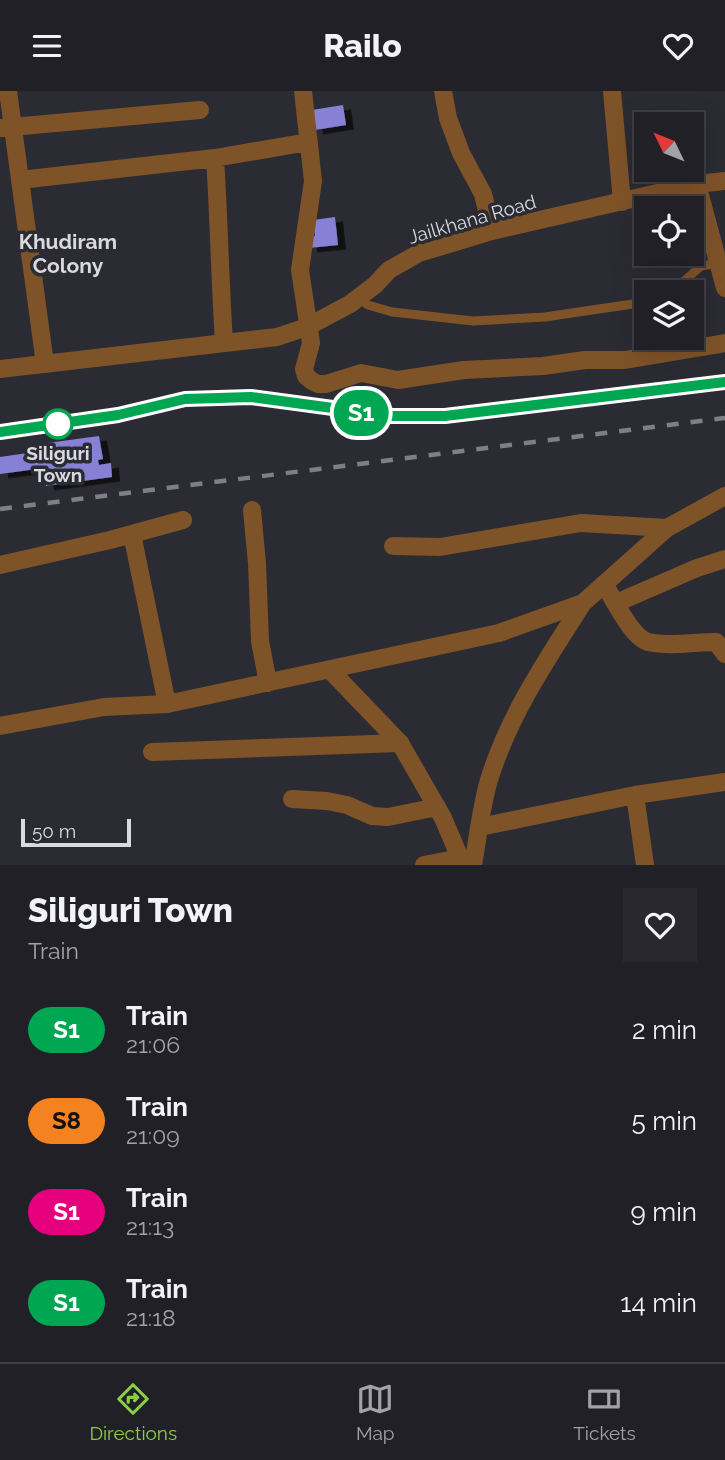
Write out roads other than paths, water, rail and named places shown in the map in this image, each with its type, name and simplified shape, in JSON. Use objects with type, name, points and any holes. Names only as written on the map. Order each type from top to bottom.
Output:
[{"type":"street","points":[[8,91],[6,127],[20,180],[45,363]]},
{"type":"street","points":[[303,91],[313,181],[300,270],[311,343],[304,369],[306,376],[318,384],[334,383],[361,373],[398,380],[464,370],[543,366],[585,360],[625,360],[725,343]]},
{"type":"street","points":[[443,91],[447,118],[482,194],[492,231]]},
{"type":"street","points":[[612,91],[622,202]]},
{"type":"street","points":[[6,127],[200,110]]},
{"type":"street","points":[[20,180],[215,158],[308,142]]},
{"type":"street","points":[[215,158],[224,342]]},
{"type":"street","name":"Jailkhana Road","points":[[0,369],[277,337],[307,327],[358,299],[404,260],[492,231],[697,184],[725,181]]},
{"type":"street","points":[[697,184],[721,262],[725,288]]},
{"type":"street","points":[[465,863],[480,827],[489,782],[507,732],[548,657],[583,603],[667,528],[725,496]]},
{"type":"street","points":[[251,510],[257,563],[260,641],[268,683]]},
{"type":"street","points":[[0,565],[183,520]]},
{"type":"street","points":[[393,546],[440,547],[581,523],[667,528]]},
{"type":"street","points":[[132,534],[167,704]]},
{"type":"street","points":[[616,603],[697,568],[725,559]]},
{"type":"street","points":[[604,584],[637,635],[647,642],[716,642],[725,653]]},
{"type":"street","points":[[0,726],[104,707],[167,704],[330,670],[499,633],[583,603]]},
{"type":"street","points":[[330,670],[400,743],[465,863]]},
{"type":"street","points":[[152,752],[400,743]]},
{"type":"street","points":[[480,827],[635,795],[724,788]]},
{"type":"street","points":[[635,795],[645,865]]},
{"type":"street","points":[[292,799],[327,801],[372,816],[388,817],[437,807]]},
{"type":"street","points":[[424,865],[465,863]]},
{"type":"lane","points":[[685,280],[701,266],[721,262]]},
{"type":"lane","points":[[358,299],[392,312],[473,321],[545,317],[634,304]]},
{"type":"railway","points":[[0,432],[118,415],[185,399],[251,397],[392,416],[445,416],[725,382]]},
{"type":"railway","points":[[0,509],[725,418]]},
{"type":"train","name":"S1","points":[[0,432],[118,415],[185,399],[251,397],[392,416],[445,416],[725,382]]},
{"type":"place","name":"Siliguri Town","points":[[58,424]]},
{"type":"district","name":"Khudiram Colony","points":[[68,254]]}]
